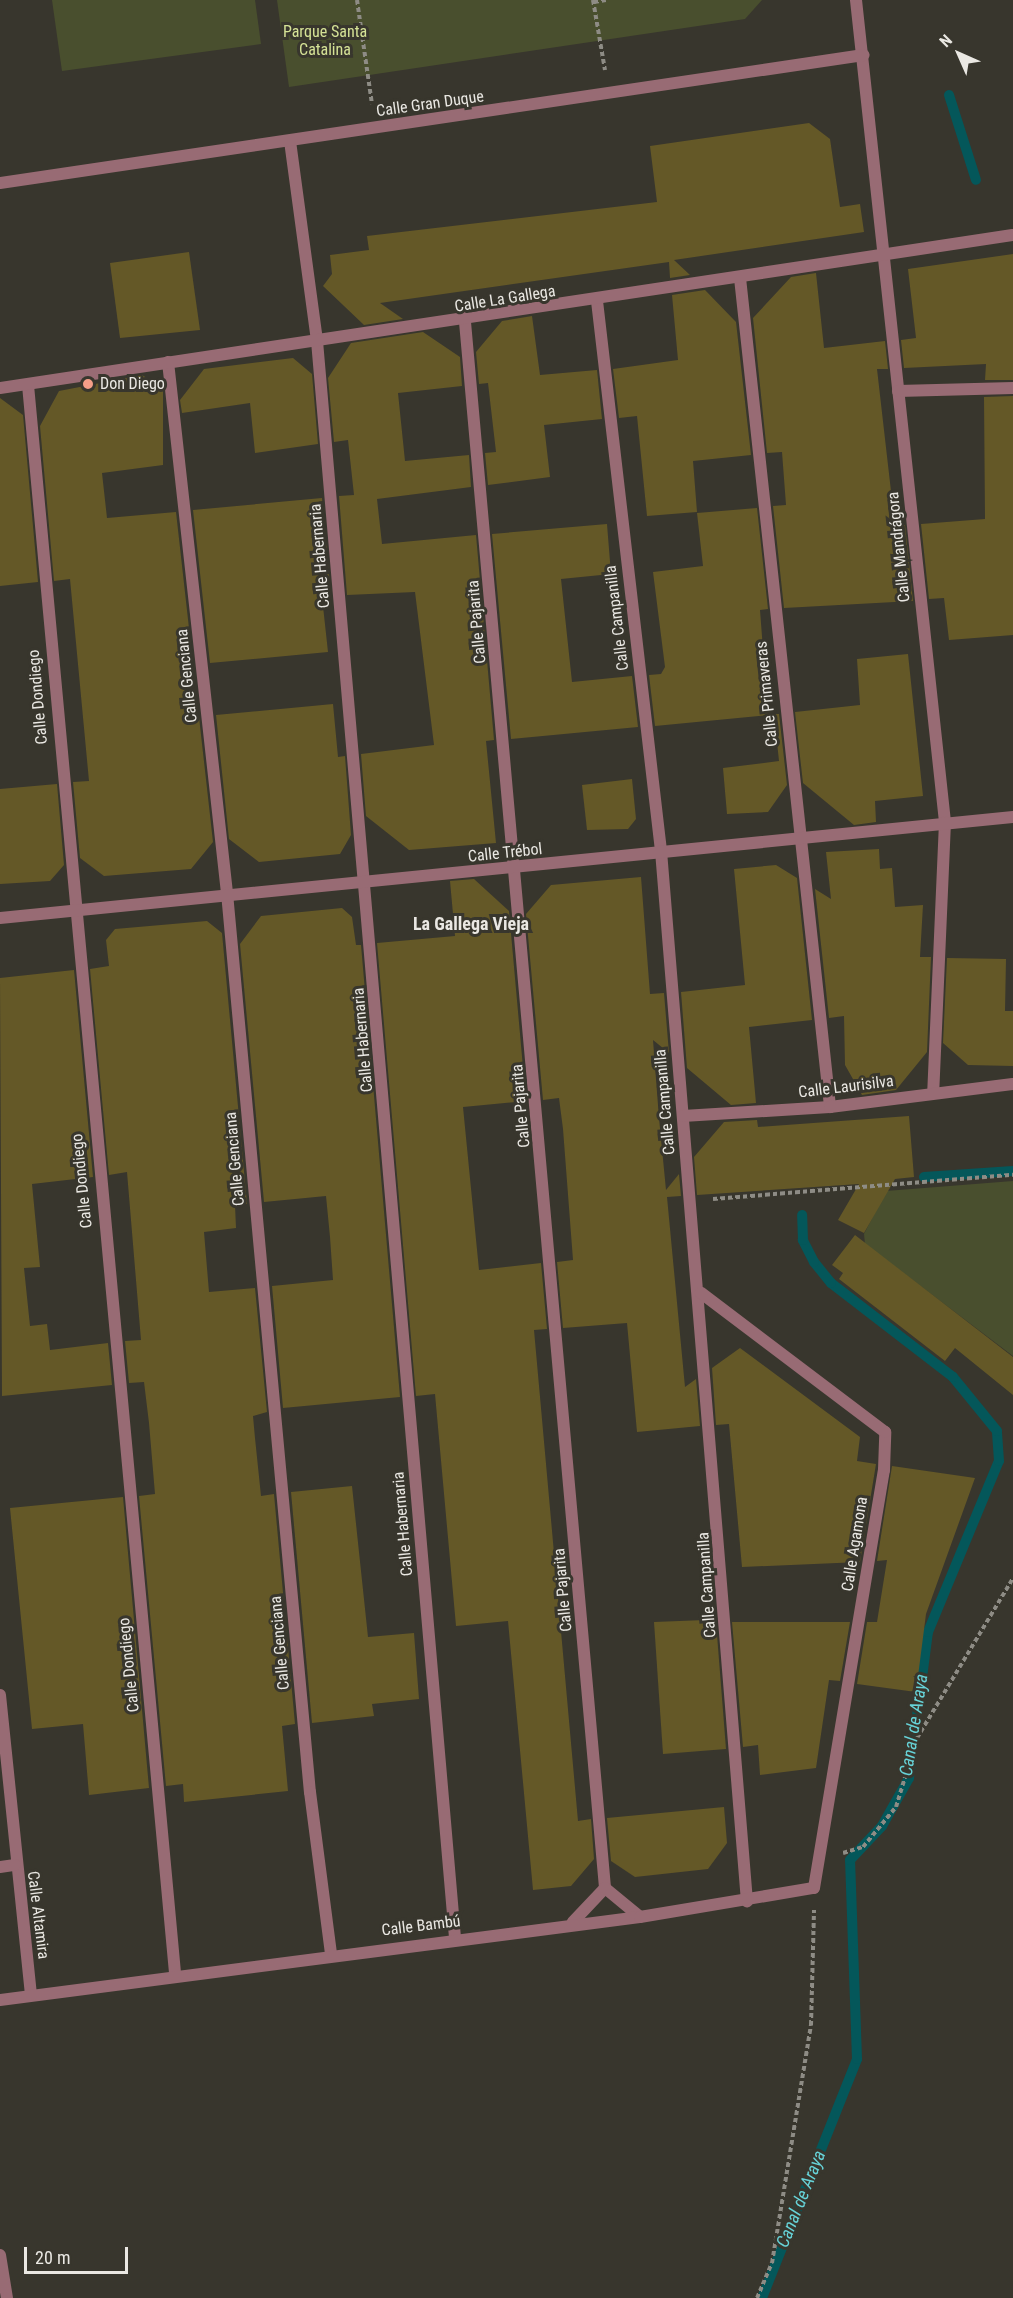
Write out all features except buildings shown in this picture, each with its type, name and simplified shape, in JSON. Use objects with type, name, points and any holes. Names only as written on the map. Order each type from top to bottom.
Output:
[{"type":"street","name":"Calle Mandrágora","points":[[855,0],[864,55],[881,254],[945,822],[933,1093]]},
{"type":"street","name":"Calle Gran Duque","points":[[0,183],[608,95],[864,55]]},
{"type":"street","name":"Calle Habernaria","points":[[290,141],[317,341],[367,884],[455,1938]]},
{"type":"street","name":"Calle La Gallega","points":[[0,388],[168,362],[465,322],[881,254],[1013,235]]},
{"type":"street","name":"Calle Primaveras","points":[[740,278],[830,1107]]},
{"type":"street","name":"Calle Campanilla","points":[[597,301],[661,851],[683,1116],[701,1293],[747,1901]]},
{"type":"street","name":"Calle Pajarita","points":[[465,322],[518,868],[605,1888]]},
{"type":"street","name":"Calle Genciana","points":[[168,362],[227,893],[310,1792],[331,1954]]},
{"type":"street","name":"Calle Dondiego","points":[[28,385],[73,911],[175,1974]]},
{"type":"street","points":[[898,391],[1013,388]]},
{"type":"street","name":"Calle Trébol","points":[[0,918],[227,893],[367,884],[661,851],[1013,817]]},
{"type":"street","name":"Calle Laurisilva","points":[[683,1116],[830,1107],[1013,1084]]},
{"type":"street","name":"Calle Agamona","points":[[701,1293],[885,1432],[882,1482],[814,1888]]},
{"type":"street","name":"Calle Altamira","points":[[0,1695],[15,1865],[31,1995]]},
{"type":"street","points":[[0,1867],[15,1865]]},
{"type":"street","points":[[573,1922],[605,1888],[640,1917]]},
{"type":"street","name":"Calle Bambú","points":[[0,2000],[175,1974],[573,1922],[640,1917],[747,1901],[814,1888]]},
{"type":"street","points":[[0,2255],[6,2298]]},
{"type":"path","points":[[357,0],[375,129]]},
{"type":"path","points":[[606,0],[594,1],[608,95]]},
{"type":"path","points":[[692,1200],[1013,1175]]},
{"type":"path","points":[[757,2298],[772,2264],[811,2025],[814,1888],[844,1852],[863,1847],[896,1807],[917,1738],[1013,1578]]},
{"type":"green space","points":[[52,0],[255,0],[261,44],[62,71]]},
{"type":"green space","name":"Parque Santa Catalina","points":[[277,0],[762,0],[745,19],[289,87]]},
{"type":"green space","points":[[1013,1181],[1013,1356],[865,1244],[864,1234],[886,1191]]},
{"type":"waterway","name":"Canal de Araya","points":[[949,95],[976,180]]},
{"type":"waterway","name":"Canal de Araya","points":[[924,1177],[1013,1171]]},
{"type":"waterway","name":"Canal de Araya","points":[[762,2298],[857,2059],[850,1860],[882,1826],[909,1778],[928,1632],[999,1461],[997,1431],[953,1377],[831,1283],[814,1262],[803,1240],[802,1215]]},
{"type":"place","name":"Don Diego","points":[[88,384]]},
{"type":"district","name":"La Gallega Vieja","points":[[471,924]]}]
